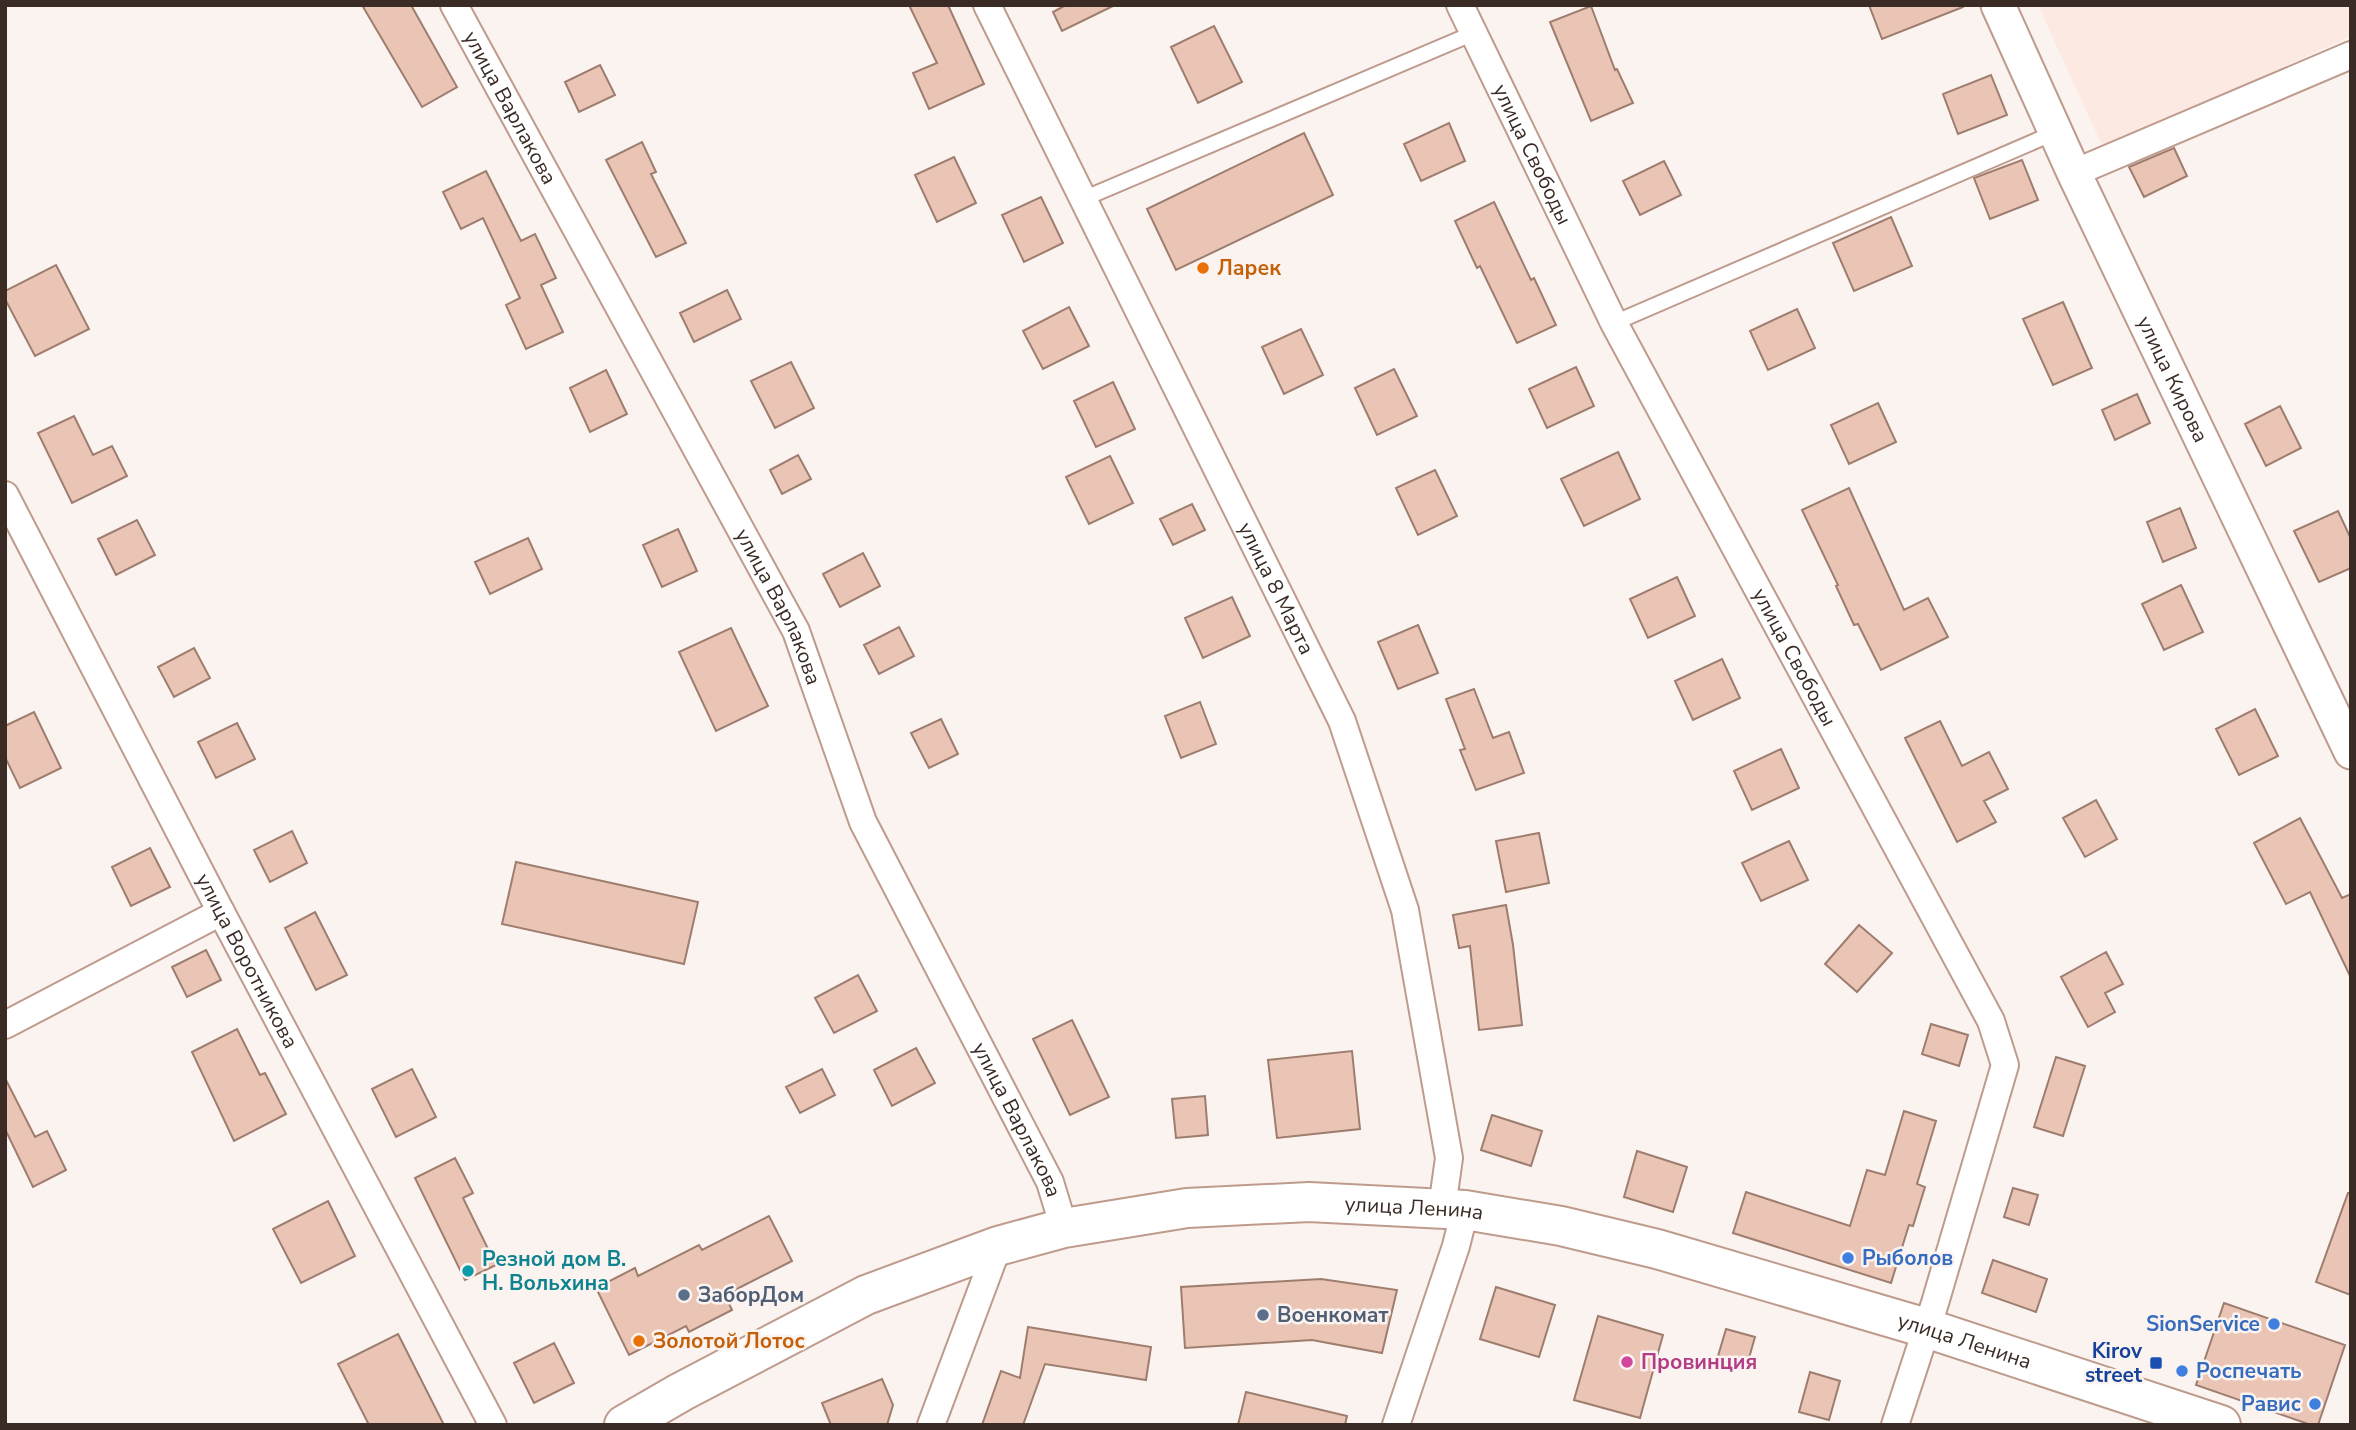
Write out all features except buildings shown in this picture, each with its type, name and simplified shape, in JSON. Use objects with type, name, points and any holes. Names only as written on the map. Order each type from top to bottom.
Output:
[{"type":"main road","name":"улица Ленина","points":[[624,1425],[866,1295],[998,1246],[1064,1228],[1187,1208],[1308,1202],[1453,1209],[1561,1226],[1657,1249],[1926,1328],[2221,1425]]},
{"type":"street","name":"улица Варлакова","points":[[454,5],[796,631],[863,822],[1049,1182],[1064,1228]]},
{"type":"street","name":"улица 8 Марта","points":[[987,5],[1342,721],[1405,910],[1449,1158],[1456,1246],[1396,1425]]},
{"type":"street","name":"улица Свободы","points":[[1460,5],[1614,323],[1991,1021],[2006,1065],[1895,1425]]},
{"type":"street","name":"улица Кирова","points":[[1998,5],[2074,173],[2351,752]]},
{"type":"street","points":[[2074,173],[2351,55]]},
{"type":"street","name":"улица Воротникова","points":[[5,495],[221,912],[493,1425]]},
{"type":"street","points":[[5,1025],[221,912]]},
{"type":"street","points":[[932,1425],[998,1246]]},
{"type":"lane","points":[[1083,199],[1474,33]]},
{"type":"lane","points":[[1614,323],[2056,132]]},
{"type":"shaded area","points":[[2038,5],[2351,5],[2351,36],[2113,145],[2101,143]]},
{"type":"place","name":"Ларек","points":[[1203,268]]},
{"type":"place","name":"Рыболов","points":[[1848,1258]]},
{"type":"place","name":"Резной дом В. Н. Вольхина","points":[[468,1271]]},
{"type":"place","name":"ЗаборДом","points":[[684,1295]]},
{"type":"place","name":"Военкомат","points":[[1263,1315]]},
{"type":"place","name":"SionService","points":[[2274,1324]]},
{"type":"place","name":"Золотой Лотос","points":[[639,1341]]},
{"type":"place","name":"Провинция","points":[[1627,1362]]},
{"type":"place","name":"Kirov street","points":[[2156,1363]]},
{"type":"place","name":"Роспечать","points":[[2182,1371]]},
{"type":"place","name":"Равис","points":[[2315,1404]]}]
